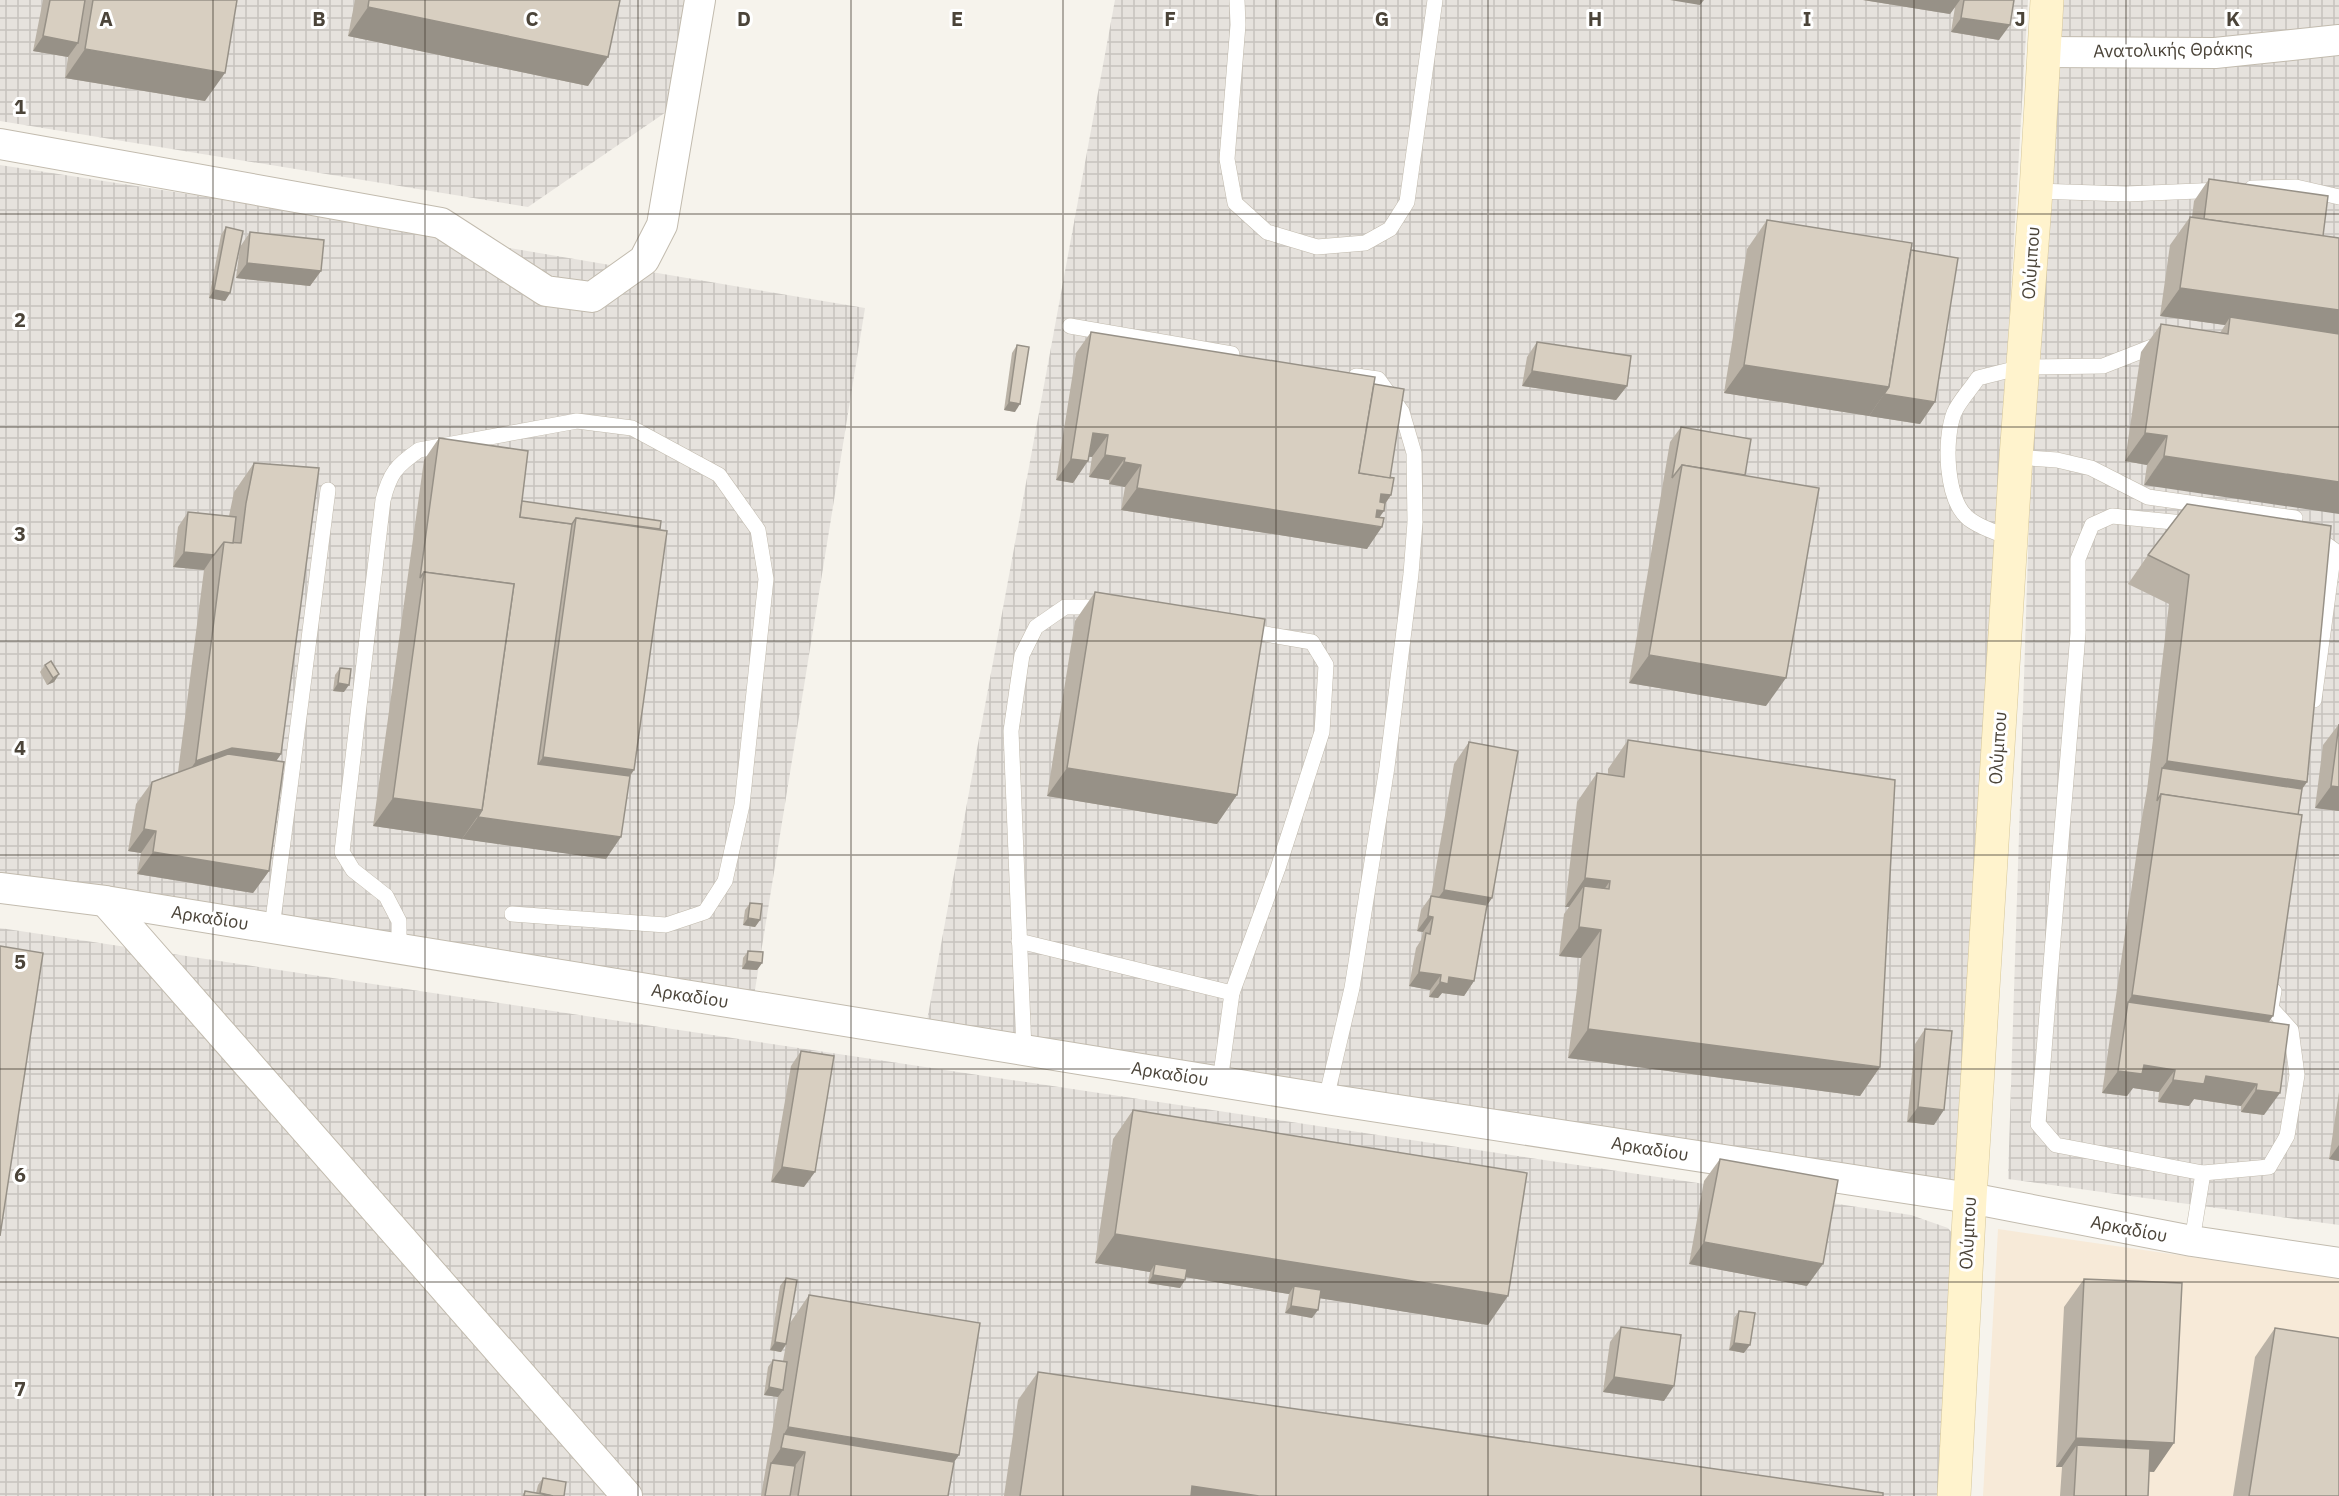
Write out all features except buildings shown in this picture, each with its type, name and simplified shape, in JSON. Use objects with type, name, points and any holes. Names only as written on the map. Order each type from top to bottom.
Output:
[{"type":"main road","name":"Ολύμπου","points":[[1954,1496],[2016,457],[2036,190],[2047,0]]},
{"type":"street","points":[[0,144],[441,223],[546,291],[592,297],[644,260],[662,225],[700,0]]},
{"type":"street","name":"Ανατολικής Θράκης","points":[[2043,52],[2215,53],[2339,40]]},
{"type":"street","name":"Αρκαδίου","points":[[0,888],[105,901],[1326,1099],[1970,1198],[2192,1240],[2339,1263]]},
{"type":"street","points":[[105,901],[627,1496]]},
{"type":"lane","points":[[1237,0],[1238,25],[1227,159],[1235,203],[1267,232],[1317,247],[1365,243],[1390,229],[1407,202],[1435,0]]},
{"type":"lane","points":[[2036,190],[2126,194],[2296,186],[2339,197]]},
{"type":"lane","points":[[1070,326],[1241,356]]},
{"type":"lane","points":[[2011,538],[1984,528],[1967,517],[1952,490],[1947,456],[1954,412],[1978,378],[2022,367],[2103,366],[2155,344],[2178,341]]},
{"type":"lane","points":[[1326,1099],[1352,988],[1387,767],[1411,574],[1415,522],[1414,453],[1402,412],[1378,379],[1344,374]]},
{"type":"lane","points":[[399,948],[399,921],[386,896],[353,870],[342,852],[383,500],[389,478],[398,465],[419,450],[577,421],[632,428],[719,475],[758,530],[765,579],[742,805],[725,881],[705,912],[666,925],[512,914]]},
{"type":"lane","points":[[2016,457],[2057,460],[2091,468],[2148,497],[2295,518]]},
{"type":"lane","points":[[272,928],[327,490]]},
{"type":"lane","points":[[2207,525],[2112,516],[2092,525],[2078,559],[2078,633],[2038,1124],[2056,1145],[2203,1173],[2269,1167],[2287,1136],[2297,1074],[2291,1030],[2271,1008],[2276,973]]},
{"type":"lane","points":[[2301,534],[2313,535],[2334,550],[2312,714]]},
{"type":"lane","points":[[1024,1050],[1011,732],[1022,655],[1036,627],[1065,607],[1114,606]]},
{"type":"lane","points":[[1220,1082],[1232,993],[1278,868],[1322,732],[1326,665],[1312,642],[1230,628]]},
{"type":"lane","points":[[1020,941],[1232,993]]},
{"type":"lane","points":[[2192,1240],[2203,1173]]},
{"type":"shaded area","points":[[0,0],[689,0],[669,110],[528,207],[0,121]]},
{"type":"shaded area","points":[[1115,0],[2028,0],[1959,1177],[1948,1184],[926,1026]]},
{"type":"shaded area","points":[[2050,0],[2339,0],[2339,1225],[2008,1179],[2044,52]]},
{"type":"shaded area","points":[[0,165],[201,196],[865,308],[754,996],[0,881]]},
{"type":"shaded area","points":[[0,928],[1911,1215],[1948,1228],[1957,1239],[1944,1496],[0,1496]]},
{"type":"shaded area","points":[[1998,1229],[2339,1278],[2339,1496],[1983,1496]]}]
